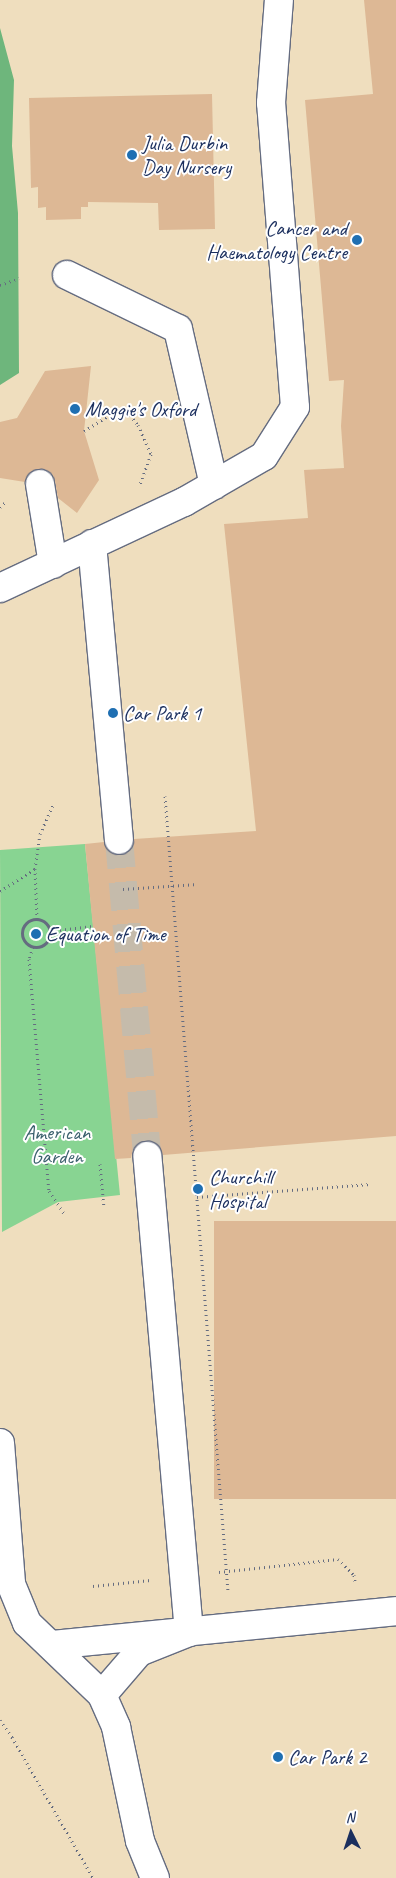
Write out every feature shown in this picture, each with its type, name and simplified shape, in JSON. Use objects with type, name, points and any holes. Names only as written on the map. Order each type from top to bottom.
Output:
[{"type":"street","points":[[0,588],[184,502],[264,456],[295,407],[271,103],[279,0]]},
{"type":"street","points":[[67,275],[178,329],[214,485]]},
{"type":"street","points":[[40,484],[52,564]]},
{"type":"street","points":[[92,544],[119,840]]},
{"type":"street","points":[[147,1156],[189,1632]]},
{"type":"street","points":[[0,1443],[11,1584],[27,1623],[102,1695],[116,1728],[140,1842],[155,1878]]},
{"type":"street","points":[[51,1645],[396,1611]]},
{"type":"street","points":[[102,1695],[139,1652],[189,1632]]},
{"type":"path","points":[[0,285],[20,278]]},
{"type":"path","points":[[84,431],[115,412],[130,415],[138,426],[150,454],[127,528]]},
{"type":"path","points":[[166,796],[231,1627]]},
{"type":"path","points":[[37,919],[35,869],[40,834],[54,805]]},
{"type":"path","points":[[0,890],[35,869]]},
{"type":"path","points":[[123,889],[198,884]]},
{"type":"path","points":[[37,919],[45,922],[50,931],[46,944],[33,947],[25,943],[22,929],[28,921],[37,919]]},
{"type":"path","points":[[50,931],[92,926]]},
{"type":"path","points":[[33,947],[29,959],[49,1191],[64,1213]]},
{"type":"path","points":[[100,1164],[104,1208]]},
{"type":"path","points":[[197,1196],[370,1184]]},
{"type":"path","points":[[93,1586],[338,1559],[354,1575],[358,1615]]},
{"type":"path","points":[[0,1720],[12,1737],[93,1878]]},
{"type":"green space","points":[[0,28],[14,80],[12,146],[18,213],[19,373],[0,385]]},
{"type":"green space","name":"American Garden","points":[[85,844],[120,1195],[58,1202],[2,1232],[0,850]]},
{"type":"building","points":[[364,0],[396,0],[396,1136],[163,1155],[160,1147],[154,1142],[145,1141],[138,1143],[133,1149],[131,1158],[115,1159],[85,844],[104,842],[112,854],[120,856],[133,847],[134,839],[256,831],[224,524],[308,518],[304,470],[344,468],[341,426],[344,380],[329,381],[305,100],[373,94]]},
{"type":"building","points":[[212,94],[215,229],[159,230],[158,203],[88,202],[88,207],[81,207],[81,219],[46,220],[46,207],[38,208],[38,187],[31,188],[29,98]]},
{"type":"building","points":[[91,366],[84,431],[99,480],[77,513],[58,498],[52,474],[46,470],[38,469],[31,472],[25,482],[0,478],[0,422],[17,418],[45,371]]},
{"type":"building","points":[[214,1221],[396,1221],[396,1499],[214,1499]]},
{"type":"tunnel","points":[[119,840],[147,1156]]},
{"type":"place","name":"Julia Durbin Day Nursery","points":[[132,155]]},
{"type":"place","name":"Cancer and Haematology Centre","points":[[357,240]]},
{"type":"place","name":"Maggie's Oxford","points":[[75,409]]},
{"type":"place","name":"Car Park 1","points":[[113,713]]},
{"type":"place","name":"Equation of Time","points":[[36,934]]},
{"type":"place","name":"Churchill Hospital","points":[[198,1189]]},
{"type":"place","name":"Car Park 2","points":[[278,1757]]}]
